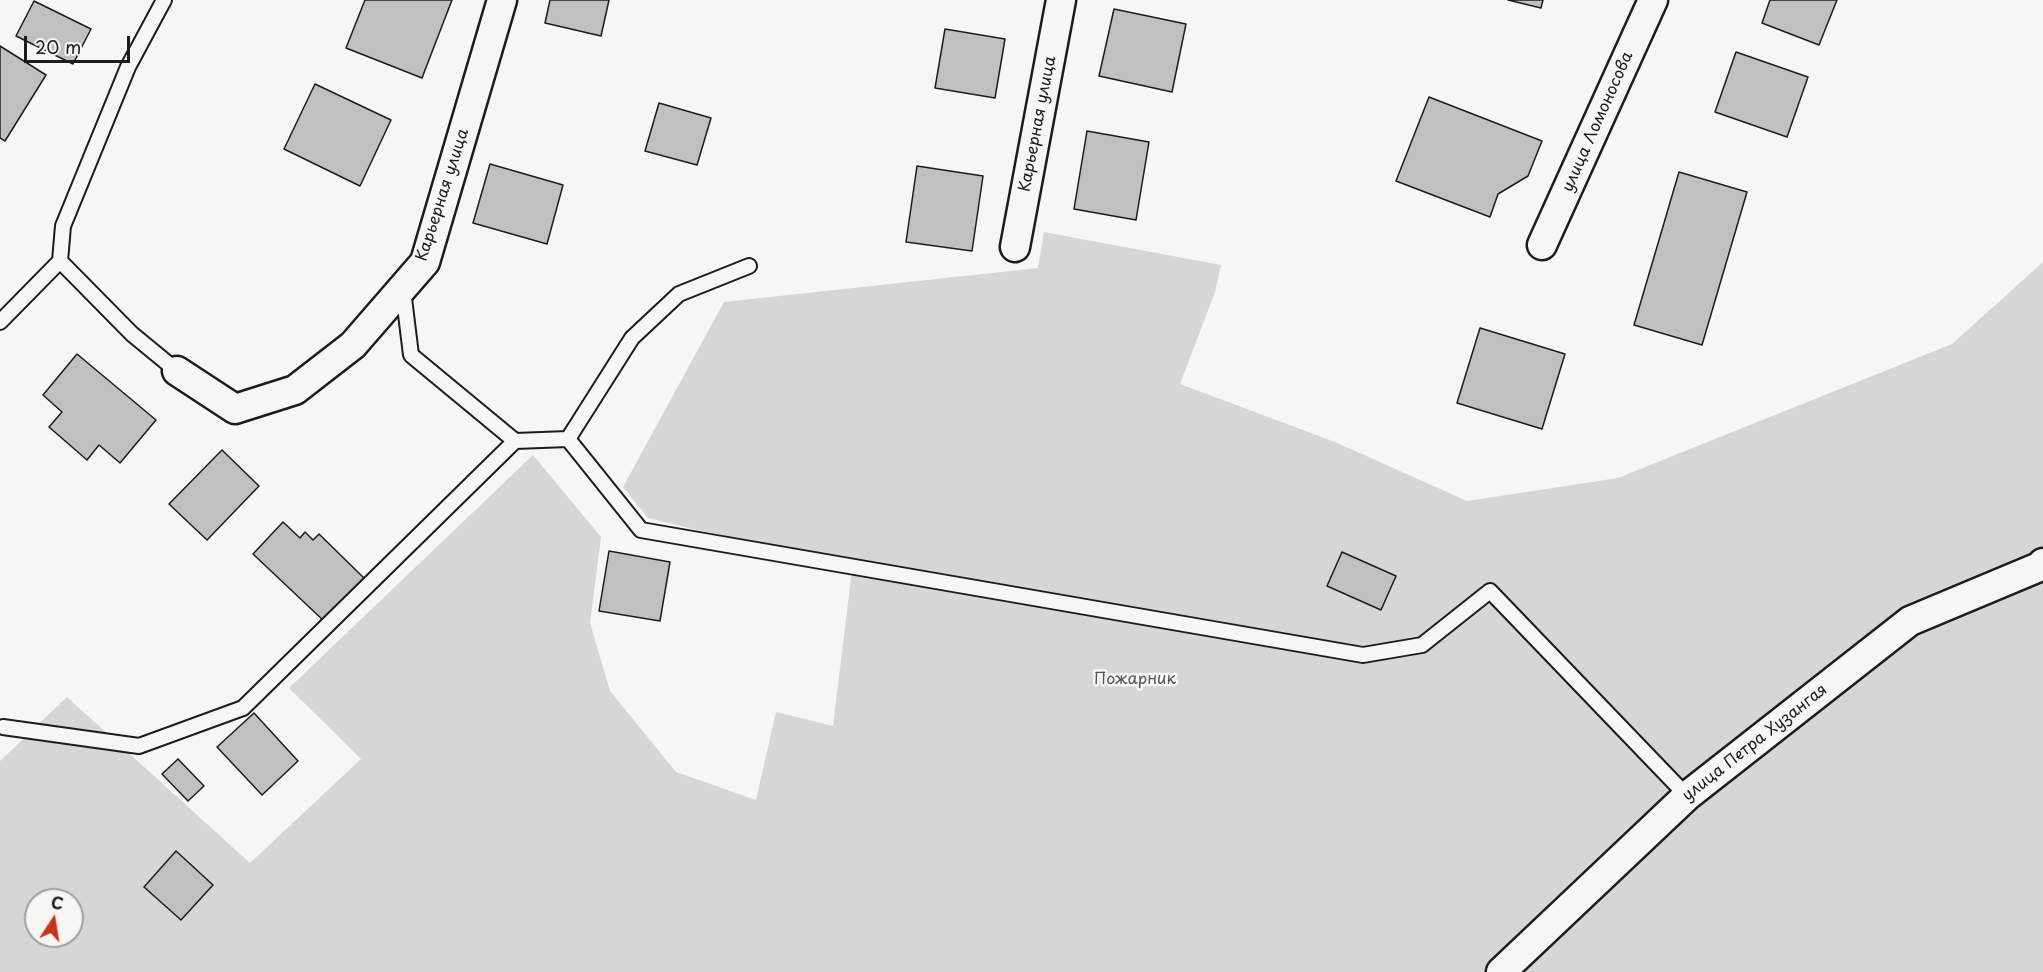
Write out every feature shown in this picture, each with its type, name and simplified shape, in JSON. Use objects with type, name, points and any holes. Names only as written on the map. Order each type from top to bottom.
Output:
[{"type":"street","name":"Карьерная улица","points":[[177,371],[235,409],[296,390],[353,345],[403,288],[425,261],[502,0]]},
{"type":"street","name":"Карьерная улица","points":[[1015,247],[1061,0]]},
{"type":"street","name":"улица Ломоносова","points":[[1542,245],[1653,0]]},
{"type":"street","name":"улица Петра Хузангая","points":[[1501,972],[1687,796],[1910,621],[2039,567],[2043,563]]},
{"type":"lane","points":[[0,322],[60,261],[63,226],[128,67],[164,0]]},
{"type":"lane","points":[[60,261],[132,334],[177,371]]},
{"type":"lane","points":[[568,439],[632,338],[679,294],[749,266]]},
{"type":"lane","points":[[403,288],[411,355],[515,441],[568,439]]},
{"type":"lane","points":[[568,439],[641,530],[1363,656],[1422,645],[1490,591],[1687,796]]},
{"type":"lane","points":[[3,727],[139,746],[243,708],[515,441]]},
{"type":"green space","name":"Пожарник","points":[[1044,232],[1221,265],[1215,292],[1180,384],[1335,442],[1467,501],[1618,478],[1952,344],[2043,262],[2043,972],[0,972],[0,761],[67,697],[250,863],[361,759],[289,688],[533,455],[601,537],[590,623],[610,691],[676,772],[756,800],[776,712],[833,726],[853,562],[648,518],[623,487],[724,302],[1038,268]]},
{"type":"building","points":[[365,0],[452,0],[422,78],[346,48]]},
{"type":"building","points":[[550,0],[609,0],[601,36],[545,23]]},
{"type":"building","points":[[1508,0],[1543,0],[1541,8]]},
{"type":"building","points":[[1770,0],[1837,0],[1819,45],[1762,23]]},
{"type":"building","points":[[34,1],[91,29],[73,64],[16,36]]},
{"type":"building","points":[[1114,9],[1186,24],[1172,92],[1099,76]]},
{"type":"building","points":[[945,29],[1005,39],[995,98],[935,88]]},
{"type":"building","points":[[0,46],[46,75],[5,141],[0,138]]},
{"type":"building","points":[[1736,52],[1808,77],[1787,137],[1715,112]]},
{"type":"building","points":[[315,84],[391,120],[360,186],[284,149]]},
{"type":"building","points":[[1429,97],[1542,141],[1528,176],[1498,194],[1490,217],[1396,181]]},
{"type":"building","points":[[659,103],[711,118],[697,165],[645,151]]},
{"type":"building","points":[[1087,131],[1149,142],[1136,220],[1074,209]]},
{"type":"building","points":[[490,164],[563,185],[547,244],[473,223]]},
{"type":"building","points":[[917,166],[983,176],[972,251],[906,242]]},
{"type":"building","points":[[1679,172],[1747,192],[1702,345],[1634,325]]},
{"type":"building","points":[[1480,328],[1565,354],[1542,429],[1457,403]]},
{"type":"building","points":[[77,354],[156,420],[120,463],[99,445],[87,460],[49,427],[62,412],[43,395]]},
{"type":"building","points":[[222,450],[259,486],[207,540],[169,504]]},
{"type":"building","points":[[283,522],[300,538],[305,532],[313,540],[319,534],[366,580],[325,622],[253,554]]},
{"type":"building","points":[[609,551],[670,562],[660,621],[599,611]]},
{"type":"building","points":[[1342,552],[1396,576],[1381,610],[1327,586]]},
{"type":"building","points":[[254,713],[298,761],[262,795],[217,747]]},
{"type":"building","points":[[178,759],[204,786],[188,801],[162,774]]},
{"type":"building","points":[[176,851],[213,885],[181,920],[144,887]]}]
